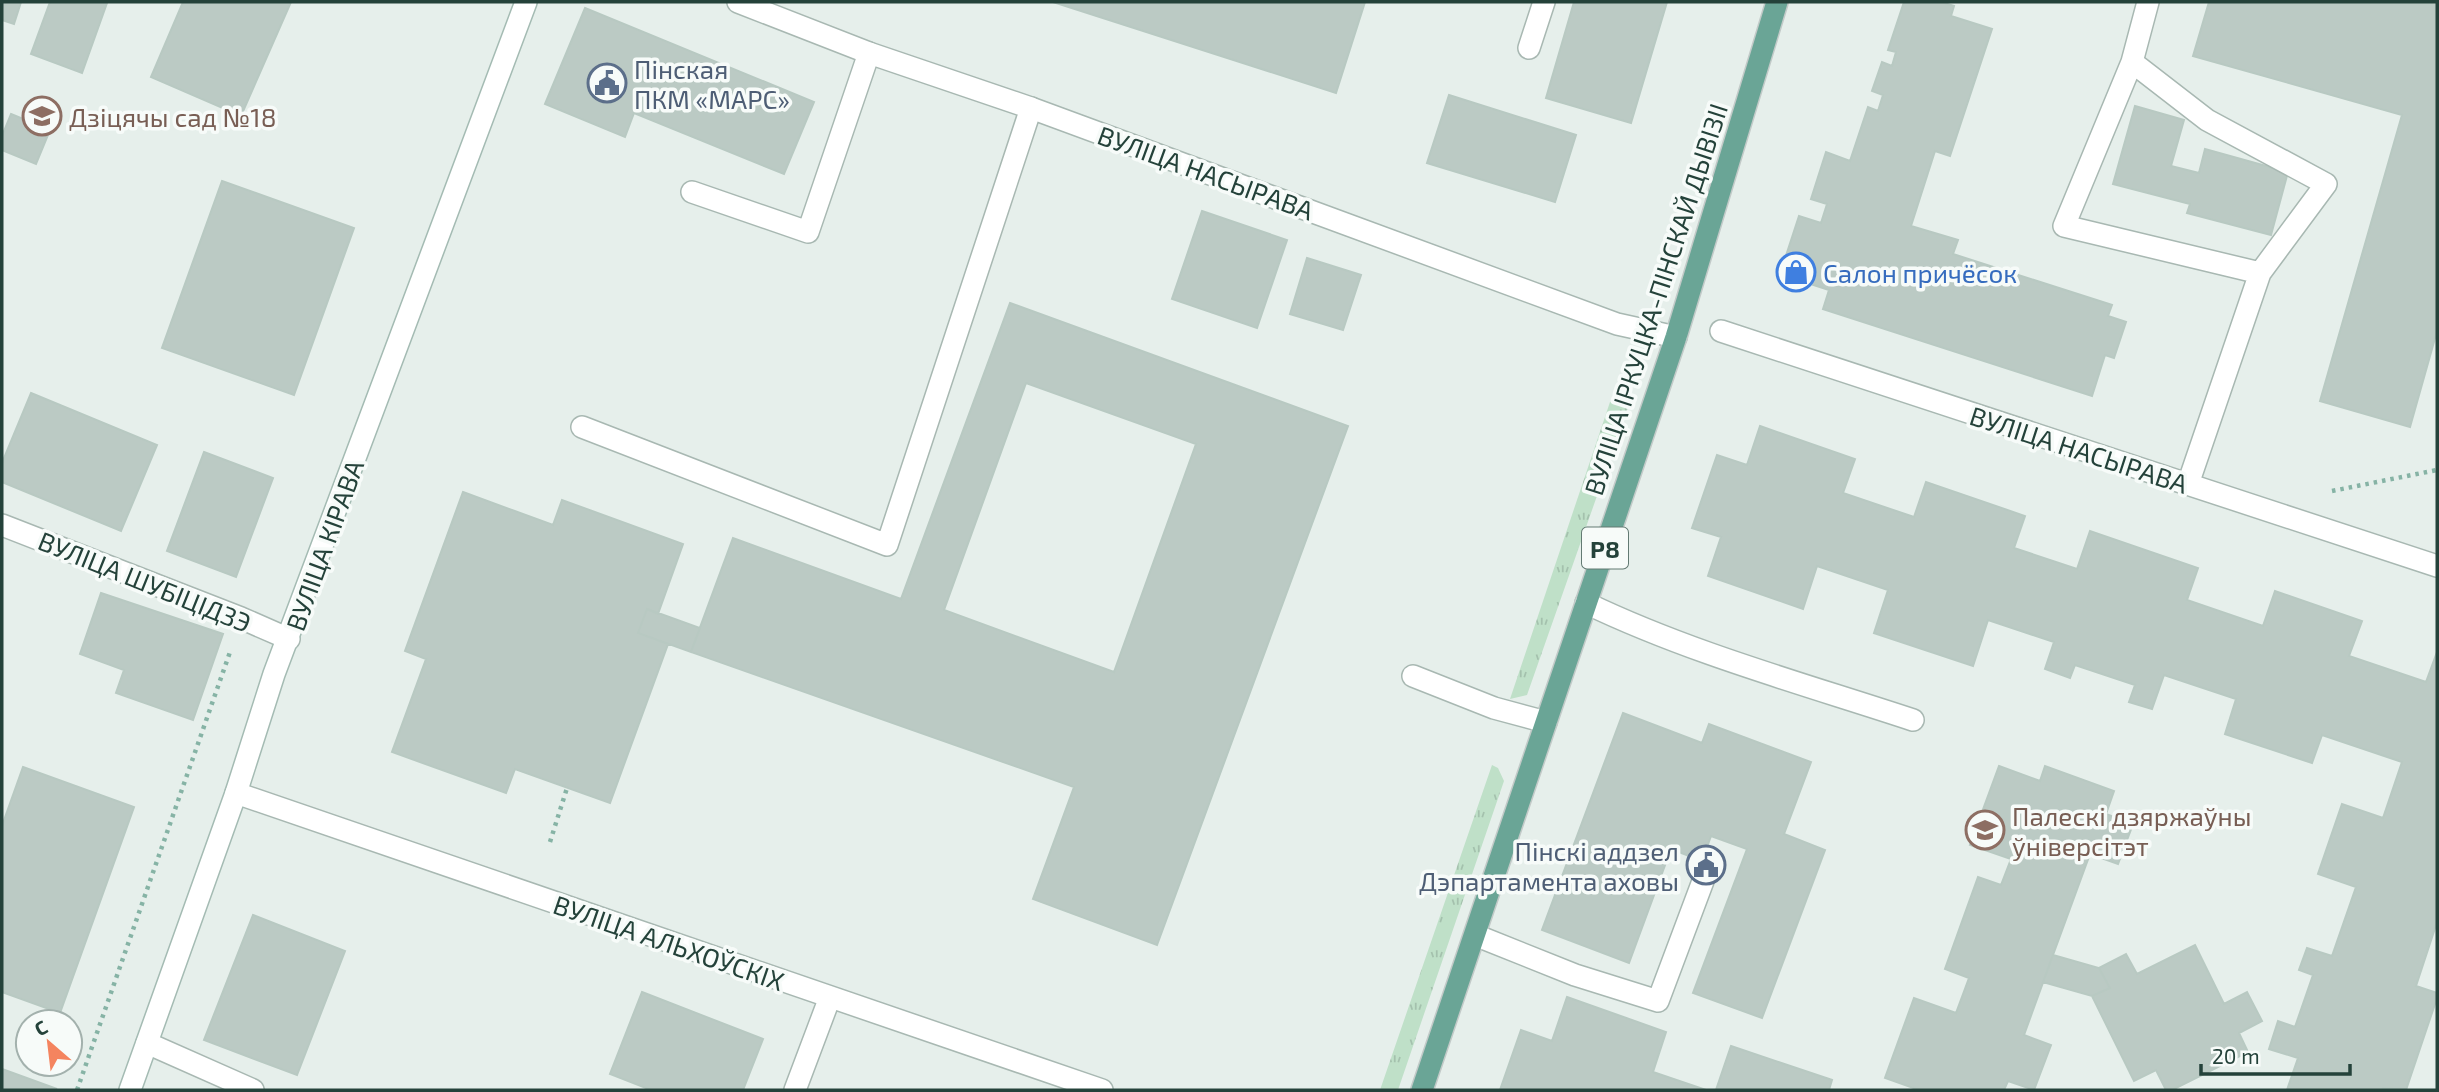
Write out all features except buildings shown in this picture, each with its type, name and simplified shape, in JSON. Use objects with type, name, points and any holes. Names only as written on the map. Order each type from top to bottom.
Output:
[{"type":"main road","name":"ВУЛІЦА ІРКУЦКА-ПІНСКАЙ ДЫВІЗІІ","points":[[1422,1090],[1676,337],[1777,2]]},
{"type":"street","name":"ВУЛІЦА КІРАВА","points":[[130,1090],[236,793],[274,674],[526,2]]},
{"type":"street","name":"ВУЛІЦА НАСЫРАВА","points":[[738,2],[869,53],[1031,108],[1617,324],[1676,337]]},
{"type":"street","points":[[1529,48],[1544,2]]},
{"type":"street","points":[[2148,2],[2132,62],[2064,226],[2260,273]]},
{"type":"street","points":[[692,192],[808,232],[869,53]]},
{"type":"street","points":[[2132,62],[2207,120],[2326,184],[2260,273],[2188,484]]},
{"type":"street","points":[[582,426],[887,545],[1031,108]]},
{"type":"street","name":"ВУЛІЦА НАСЫРАВА","points":[[1721,331],[2437,566]]},
{"type":"street","name":"ВУЛІЦА ШУБІЦІДЗЭ","points":[[2,525],[289,639]]},
{"type":"street","points":[[1586,603],[1624,622],[1682,644],[1913,720]]},
{"type":"street","points":[[1413,676],[1494,708],[1546,722]]},
{"type":"street","name":"ВУЛІЦА АЛЬХОЎСКІХ","points":[[236,793],[1102,1090]]},
{"type":"street","points":[[1475,935],[1575,975],[1658,1001],[1703,881]]},
{"type":"street","points":[[794,1090],[830,997]]},
{"type":"street","points":[[147,1043],[253,1090]]},
{"type":"path","points":[[2319,493],[2437,470]]},
{"type":"path","points":[[77,1090],[231,649]]},
{"type":"path","points":[[550,842],[567,788]]},
{"type":"green space","points":[[1620,396],[1630,402],[1527,695],[1510,699],[1610,402]]},
{"type":"green space","points":[[1492,765],[1498,768],[1504,781],[1398,1090],[1380,1090]]},
{"type":"place","name":"Пінская ПКМ «МАРС»","points":[[607,83]]},
{"type":"place","name":"Дзіцячы сад №18","points":[[42,116]]},
{"type":"place","name":"Салон причёсок","points":[[1796,272]]},
{"type":"place","name":"Палескі дзяржаўны ўніверсітэт","points":[[1985,830]]},
{"type":"place","name":"Пінскі аддзел Дэпартамента аховы","points":[[1706,865]]}]
